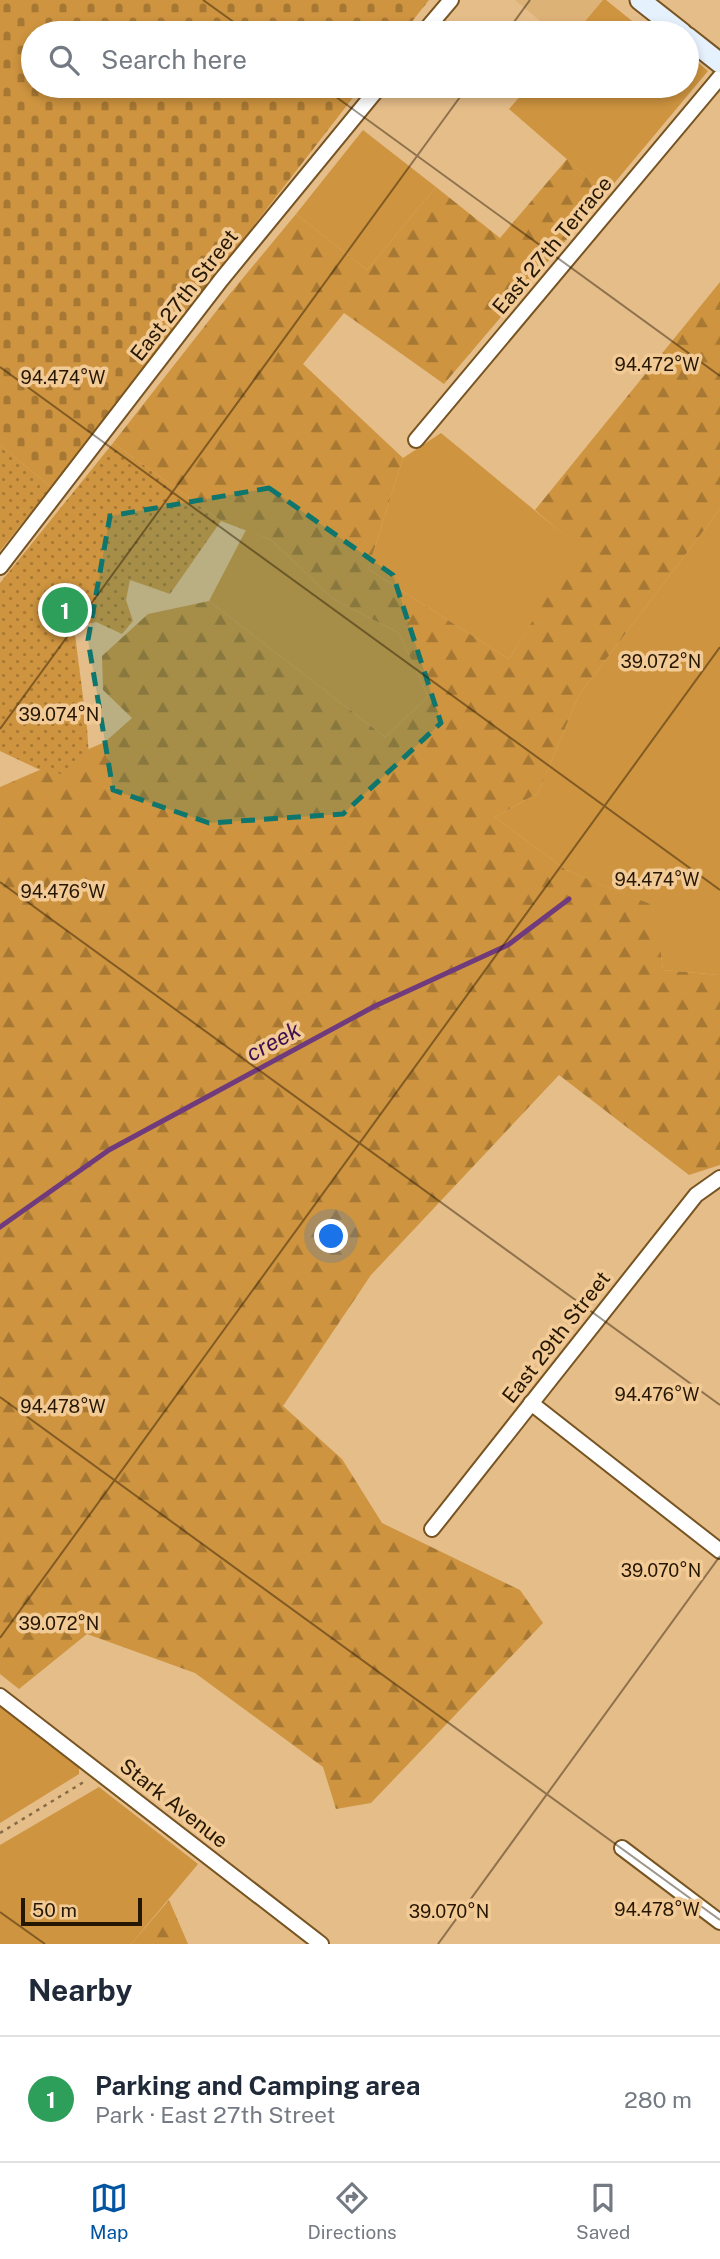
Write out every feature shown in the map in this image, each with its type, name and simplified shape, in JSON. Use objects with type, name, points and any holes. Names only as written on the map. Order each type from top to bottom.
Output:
[{"type":"main road","points":[[640,0],[667,21]]},
{"type":"main road","points":[[699,46],[720,63]]},
{"type":"street","points":[[433,21],[451,0]]},
{"type":"street","name":"East 27th Terrace","points":[[416,440],[720,77]]},
{"type":"street","name":"East 27th Street","points":[[0,567],[221,280],[370,98]]},
{"type":"street","name":"East 29th Street","points":[[432,1529],[696,1195],[720,1178]]},
{"type":"street","points":[[531,1403],[720,1551]]},
{"type":"street","name":"Stark Avenue","points":[[0,1696],[321,1944]]},
{"type":"street","points":[[622,1848],[720,1922]]},
{"type":"path","points":[[0,1833],[99,1772]]},
{"type":"highlighted area","points":[[269,488],[393,575],[441,723],[343,814],[209,823],[113,790],[88,640],[110,516]]},
{"type":"shaded area","points":[[515,0],[603,0],[585,21],[540,21]]},
{"type":"green space","points":[[0,0],[429,0],[412,21],[21,21],[21,98],[353,98],[51,487],[0,445]]},
{"type":"green space","points":[[603,0],[606,0],[632,21],[585,21]]},
{"type":"green space","points":[[699,63],[708,71],[699,82]]},
{"type":"green space","points":[[519,98],[685,98],[606,193],[509,109]]},
{"type":"green space","points":[[363,130],[436,187],[367,270],[296,214]]},
{"type":"green space","points":[[567,159],[606,193],[444,384],[344,313],[303,364],[403,458],[368,569],[509,659],[578,547],[535,510],[720,282],[720,509],[579,695],[538,793],[495,817],[566,870],[655,906],[663,970],[720,975],[720,1165],[689,1175],[559,1075],[371,1275],[283,1406],[342,1459],[382,1523],[520,1590],[543,1623],[371,1803],[336,1809],[323,1767],[195,1673],[87,1634],[19,1689],[0,1674],[0,787],[105,742],[132,718],[103,690],[102,656],[148,614],[209,601],[385,737],[428,697],[399,633],[333,599],[271,540],[221,521],[113,443],[296,214],[367,270],[436,187],[500,238]]},
{"type":"green space","points":[[441,433],[579,547],[509,659],[368,569],[403,458]]},
{"type":"green space","points":[[113,443],[221,521],[170,594],[130,580],[126,600],[133,621],[122,634],[96,622],[74,627],[89,756],[66,775],[38,769],[0,751],[0,583]]},
{"type":"green space","points":[[0,445],[51,487],[0,551]]},
{"type":"green space","points":[[720,509],[720,975],[663,970],[654,906],[566,870],[495,817],[538,793],[579,695]]},
{"type":"green space","points":[[246,530],[271,540],[333,599],[399,633],[428,697],[385,737],[209,601]]},
{"type":"green space","points":[[0,1706],[79,1766],[79,1774],[0,1823]]},
{"type":"green space","points":[[99,1787],[198,1864],[131,1944],[0,1944],[0,1845]]},
{"type":"green space","points":[[169,1900],[188,1944],[131,1944]]},
{"type":"waterway","name":"creek","points":[[0,1227],[109,1150],[375,1006],[508,945],[569,899]]},
{"type":"place","name":"Parking and Camping area","points":[[65,610]]}]
